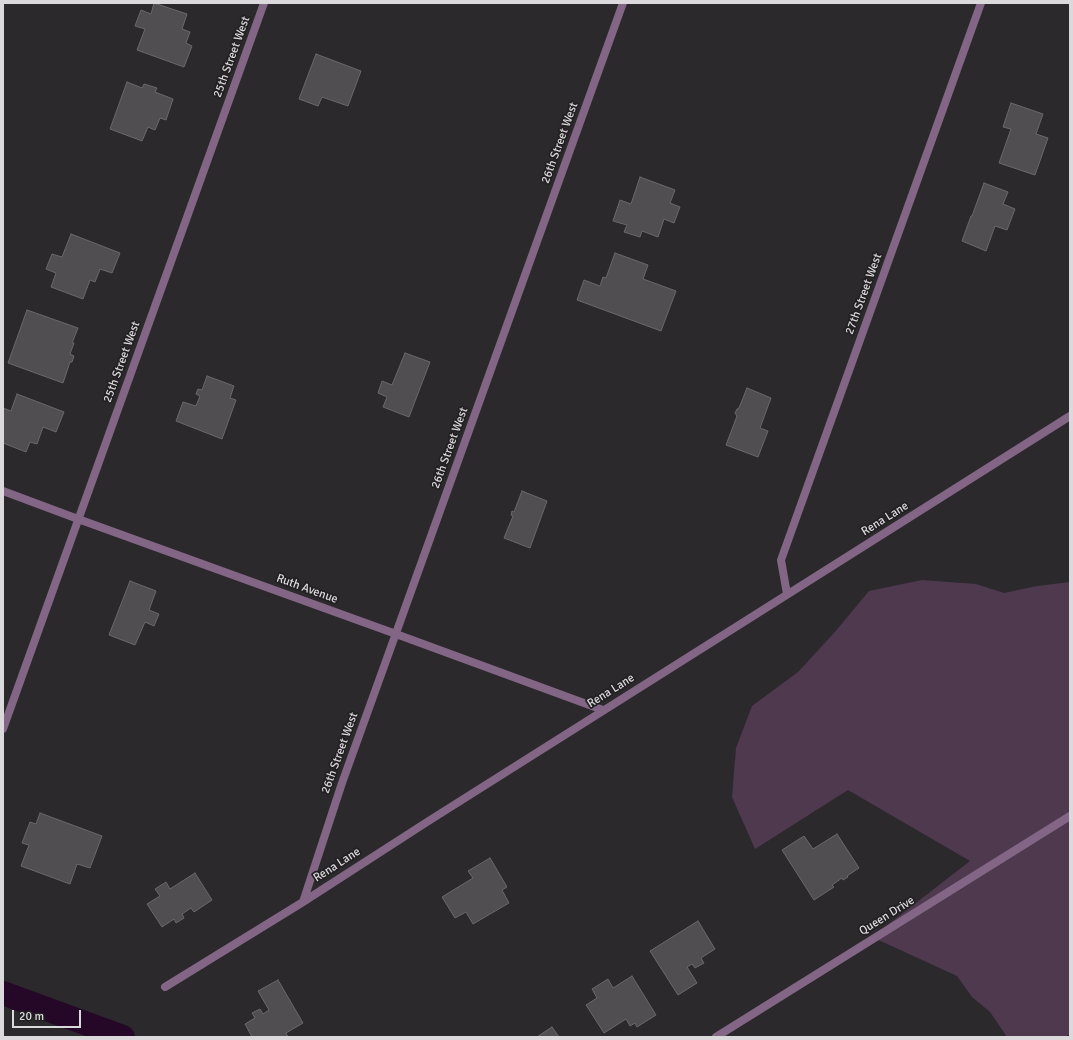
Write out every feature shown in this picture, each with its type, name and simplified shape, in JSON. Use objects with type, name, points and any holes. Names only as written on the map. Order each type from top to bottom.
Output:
[{"type":"street","name":"25th Street West","points":[[3,729],[264,3]]},
{"type":"street","name":"26th Street West","points":[[303,902],[342,783],[623,3]]},
{"type":"street","name":"27th Street West","points":[[787,594],[781,560],[981,3]]},
{"type":"street","name":"Rena Lane","points":[[166,987],[303,902],[603,710],[1070,416]]},
{"type":"street","name":"Ruth Avenue","points":[[3,491],[603,710]]},
{"type":"street","name":"Queen Drive","points":[[716,1037],[1070,816]]},
{"type":"shaded area","points":[[922,580],[976,584],[1004,593],[1037,586],[1070,582],[1070,1034],[1065,1037],[1007,1037],[990,1012],[972,997],[957,976],[872,937],[970,861],[848,790],[755,849],[732,797],[736,748],[752,706],[798,672],[834,633],[869,591]]},
{"type":"building","points":[[154,3],[187,14],[182,29],[190,32],[186,43],[192,46],[184,67],[137,50],[145,29],[135,26],[141,10],[151,14]]},
{"type":"building","points":[[316,54],[361,71],[348,106],[322,97],[318,106],[299,99]]},
{"type":"building","points":[[127,82],[142,88],[144,84],[157,88],[155,92],[173,99],[166,120],[160,118],[155,130],[148,127],[142,141],[110,129]]},
{"type":"building","points":[[1011,103],[1043,114],[1036,134],[1048,138],[1035,175],[999,163],[1011,129],[1003,127]]},
{"type":"building","points":[[640,177],[675,190],[670,203],[680,207],[674,223],[664,219],[658,237],[642,231],[640,237],[624,232],[627,225],[613,221],[620,200],[631,204]]},
{"type":"building","points":[[984,183],[1008,192],[1003,204],[1015,209],[1007,230],[995,226],[986,251],[962,241]]},
{"type":"building","points":[[71,234],[120,253],[112,273],[100,269],[95,282],[90,280],[83,299],[51,287],[56,273],[46,269],[52,254],[62,257]]},
{"type":"building","points":[[615,253],[648,265],[643,279],[676,291],[661,331],[577,300],[584,280],[600,286],[603,277],[606,278]]},
{"type":"building","points":[[27,310],[78,328],[72,343],[74,343],[70,354],[74,356],[72,362],[70,362],[63,383],[8,363]]},
{"type":"building","points":[[405,353],[430,362],[409,417],[383,407],[387,397],[378,393],[382,381],[392,385]]},
{"type":"building","points":[[207,376],[234,386],[230,398],[236,400],[222,439],[176,421],[183,402],[196,406],[200,396],[196,394],[198,389],[202,390]]},
{"type":"building","points":[[747,388],[771,398],[760,428],[768,431],[758,457],[726,445],[737,416],[735,413],[739,408]]},
{"type":"building","points":[[17,394],[64,412],[56,432],[43,427],[37,444],[30,442],[26,452],[3,443],[3,408],[11,411]]},
{"type":"building","points":[[522,491],[547,501],[530,548],[504,538],[513,516],[511,515],[512,511],[514,512]]},
{"type":"building","points":[[130,581],[156,591],[149,610],[159,614],[154,626],[145,622],[135,645],[109,635]]},
{"type":"building","points":[[40,813],[102,836],[90,868],[77,864],[70,884],[21,866],[29,845],[22,843],[30,822],[36,824]]},
{"type":"building","points":[[837,834],[859,868],[847,876],[848,877],[843,880],[842,878],[832,885],[834,887],[814,900],[782,850],[804,836],[813,849]]},
{"type":"building","points":[[490,858],[507,887],[502,890],[509,903],[473,924],[466,912],[455,918],[442,897],[473,878],[468,871]]},
{"type":"building","points":[[195,873],[212,900],[194,912],[191,908],[182,914],[184,918],[176,923],[174,919],[162,927],[147,904],[160,896],[155,889],[166,882],[170,889]]},
{"type":"building","points":[[698,921],[715,949],[701,958],[704,963],[695,968],[692,964],[687,967],[697,983],[678,995],[650,951]]},
{"type":"building","points":[[632,976],[656,1015],[637,1027],[635,1023],[630,1026],[626,1019],[604,1033],[586,1005],[597,998],[592,989],[608,979],[613,988]]},
{"type":"building","points":[[278,980],[303,1023],[286,1033],[288,1037],[252,1037],[245,1024],[255,1018],[252,1013],[260,1009],[263,1014],[269,1010],[258,991]]},
{"type":"building","points":[[552,1027],[559,1037],[537,1037]]},
{"type":"waterway","points":[[3,993],[123,1037]]}]
